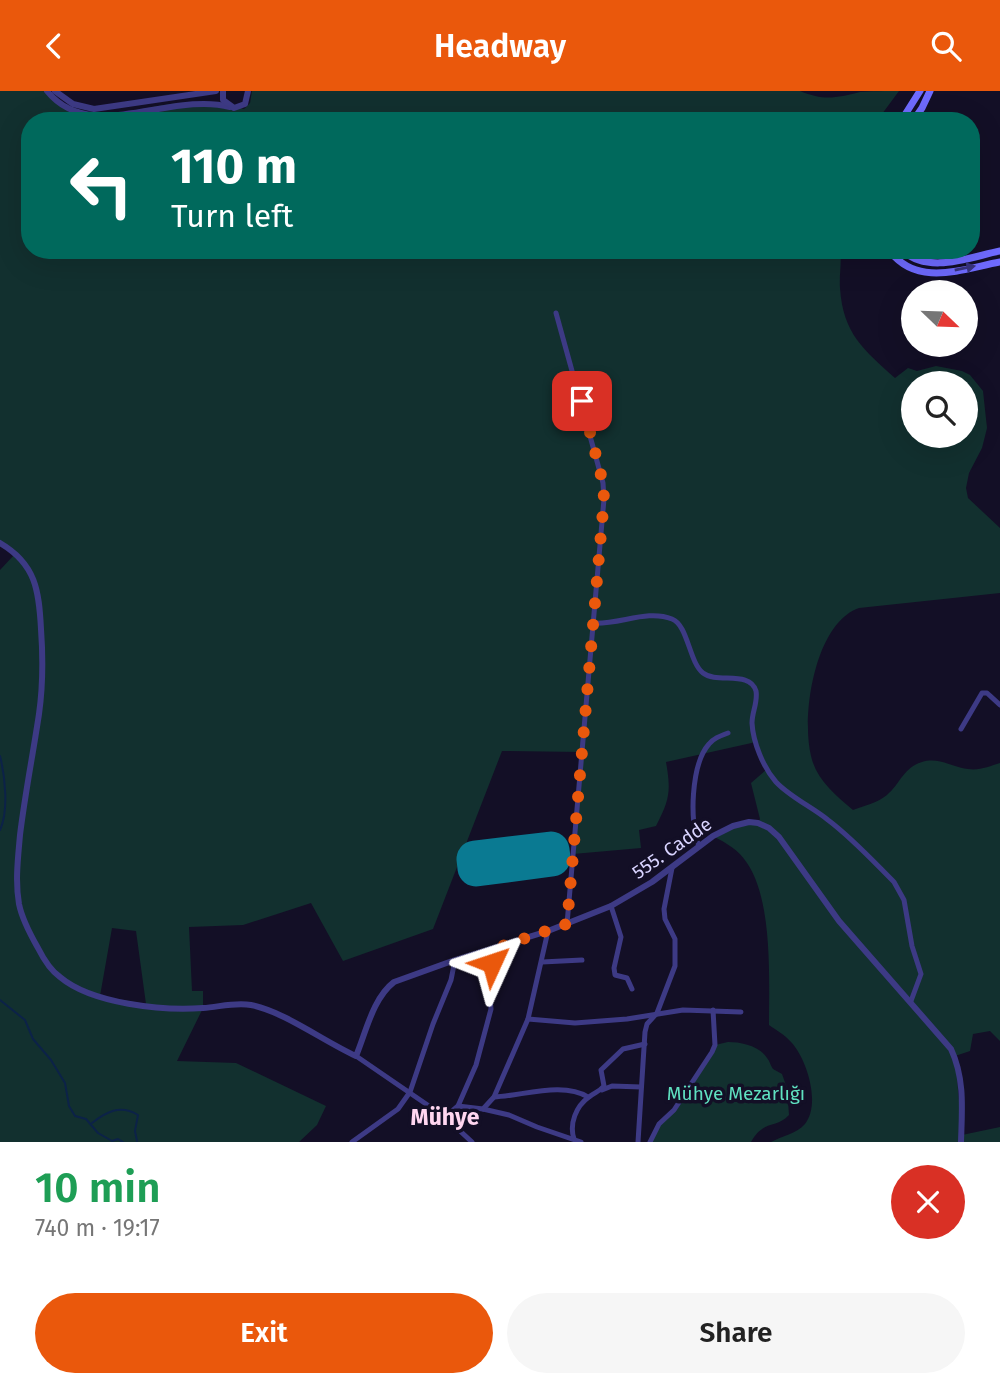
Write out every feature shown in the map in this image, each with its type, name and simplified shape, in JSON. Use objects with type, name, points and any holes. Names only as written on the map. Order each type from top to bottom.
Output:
[{"type":"main road","points":[[907,112],[920,91]]},
{"type":"main road","points":[[919,112],[930,91]]},
{"type":"main road","points":[[980,254],[1000,251]]},
{"type":"main road","points":[[898,259],[905,266],[926,274],[1000,262]]},
{"type":"main road","points":[[914,259],[931,263],[954,259]]},
{"type":"street","points":[[47,91],[56,101],[81,112]]},
{"type":"street","points":[[55,91],[73,104],[94,110],[216,91]]},
{"type":"street","points":[[223,91],[223,100],[230,107]]},
{"type":"street","points":[[124,112],[198,101],[238,107],[245,104],[248,91]]},
{"type":"street","points":[[556,313],[603,483],[604,499],[567,924]]},
{"type":"street","points":[[0,543],[22,559],[28,568],[35,583],[41,614],[41,692],[24,798],[17,884],[24,921],[51,968],[59,977],[78,988],[127,1002],[175,1009],[241,1004],[264,1009],[356,1056],[445,1117],[472,1142]]},
{"type":"street","points":[[593,623],[633,617],[671,618],[680,624],[702,673],[710,677],[739,679],[754,686],[757,699],[752,721],[753,730],[767,769],[785,790],[837,827],[894,882],[901,893],[921,974],[911,1001]]},
{"type":"street","points":[[961,729],[982,693],[987,693],[1000,705]]},
{"type":"street","points":[[699,846],[693,821],[696,779],[708,745],[717,737],[728,733]]},
{"type":"street","name":"555. Cadde","points":[[356,1056],[385,989],[394,982],[548,931],[611,906],[672,868],[699,846],[733,826],[749,822],[769,828],[779,837],[839,921],[943,1037],[957,1061],[963,1097],[961,1142]]},
{"type":"street","points":[[638,1142],[647,1024],[657,1013],[676,966],[674,939],[665,919],[664,909],[672,868]]},
{"type":"street","points":[[611,906],[621,937],[615,975],[627,978],[632,989]]},
{"type":"street","points":[[483,1108],[494,1097],[528,1019],[548,931]]},
{"type":"street","points":[[445,1117],[458,1106],[475,1065],[491,1009],[485,981],[502,946]]},
{"type":"street","points":[[352,1142],[398,1109],[410,1092],[451,980],[455,960]]},
{"type":"street","points":[[542,962],[582,960]]},
{"type":"street","points":[[650,1142],[659,1124],[674,1110],[712,1052],[715,1045],[713,1010]]},
{"type":"street","points":[[528,1019],[575,1024],[657,1013],[713,1010],[741,1012]]},
{"type":"street","points":[[602,1090],[604,1082],[600,1072],[606,1064],[622,1049],[645,1044]]},
{"type":"street","points":[[574,1139],[572,1123],[588,1097],[612,1086],[641,1087]]},
{"type":"street","points":[[494,1097],[525,1095],[545,1090],[575,1092],[588,1097]]},
{"type":"street","points":[[458,1106],[483,1108],[509,1115],[581,1142]]},
{"type":"green space","points":[[0,91],[47,91],[64,104],[91,112],[21,112],[21,259],[841,259],[842,304],[851,329],[865,349],[895,378],[901,373],[901,448],[978,448],[978,385],[983,391],[987,428],[982,448],[969,473],[966,488],[968,498],[1000,528],[1000,593],[859,608],[844,617],[832,632],[815,672],[808,718],[811,756],[822,779],[853,810],[883,798],[911,768],[922,762],[940,761],[972,769],[1000,763],[1000,1041],[990,1031],[973,1034],[970,1051],[955,1056],[962,1135],[1000,1127],[1000,1142],[771,1142],[793,1133],[805,1124],[812,1105],[810,1082],[797,1050],[786,1037],[769,1025],[768,941],[755,879],[740,854],[713,836],[723,830],[758,823],[760,819],[751,783],[767,769],[756,742],[666,762],[669,780],[667,802],[656,826],[639,830],[641,848],[573,854],[582,752],[502,751],[433,929],[343,961],[311,903],[243,925],[189,927],[192,991],[203,991],[203,1008],[177,1061],[236,1063],[326,1106],[317,1125],[299,1142],[0,1142],[0,570],[15,554],[2,545],[0,547]],"holes":[[[112,928],[136,931],[146,1004],[100,996]]]},
{"type":"green space","points":[[252,91],[800,91],[830,97],[860,92],[899,91],[883,112],[125,112],[196,102],[244,109],[250,103]]},
{"type":"green space","points":[[936,366],[962,371],[917,371]]},
{"type":"green space","name":"Mühye Mezarlığı","points":[[728,1042],[760,1050],[773,1069],[782,1074],[787,1088],[789,1115],[765,1127],[751,1142],[650,1142],[659,1124],[669,1116],[715,1045]]},
{"type":"waterway","points":[[0,756],[5,783],[3,822],[0,830]]},
{"type":"waterway","points":[[0,1000],[25,1020],[33,1039],[51,1060],[65,1083],[69,1106],[75,1116],[86,1119],[98,1133],[112,1141],[118,1139],[123,1142]]},
{"type":"waterway","points":[[92,1123],[114,1111],[131,1112],[138,1115],[135,1131],[137,1141]]},
{"type":"runway","points":[[551,850],[552,858],[476,868],[475,859],[551,850]]},
{"type":"district","name":"Mühye","points":[[445,1117]]},
{"type":"route","points":[[492,963],[502,946],[567,924],[604,499],[603,483],[582,401]]}]
